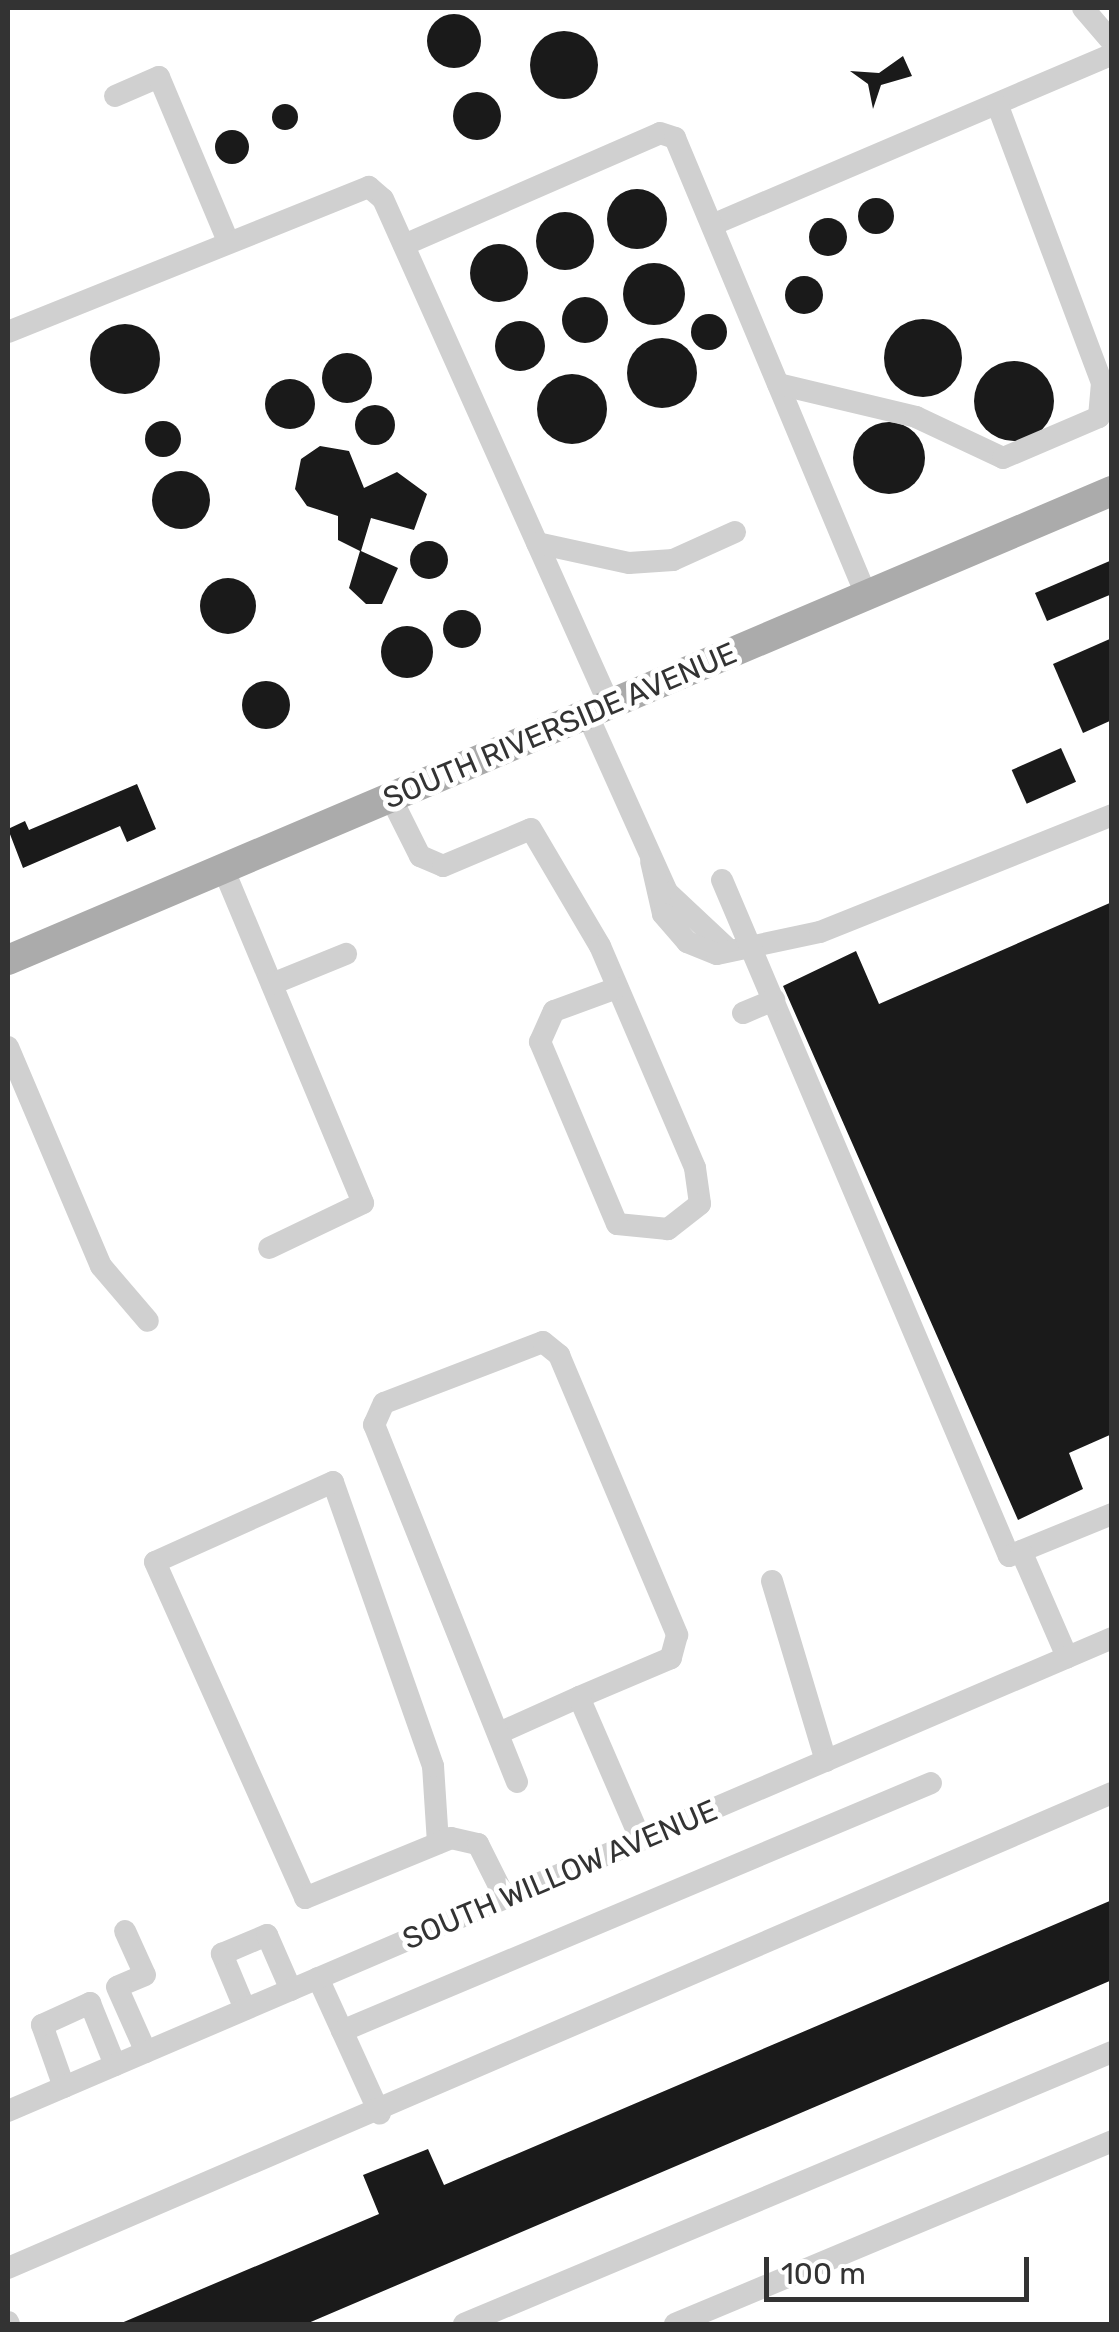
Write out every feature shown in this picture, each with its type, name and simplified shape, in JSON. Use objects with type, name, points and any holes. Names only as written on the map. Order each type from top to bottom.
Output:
[{"type":"main road","name":"SOUTH RIVERSIDE AVENUE","points":[[8,960],[1112,491]]},
{"type":"street","points":[[1082,8],[1112,42]]},
{"type":"street","points":[[712,225],[998,106],[1112,54]]},
{"type":"street","points":[[115,96],[159,77],[228,239]]},
{"type":"street","points":[[778,384],[916,417],[1003,458],[1099,417],[1102,383],[998,106]]},
{"type":"street","points":[[404,245],[660,133],[674,138],[867,596]]},
{"type":"street","points":[[8,332],[228,239],[369,187],[404,245],[537,543],[652,861],[663,914],[687,942],[740,948],[820,932],[1112,815]]},
{"type":"street","points":[[537,543],[629,563],[673,560],[735,532]]},
{"type":"street","points":[[390,798],[420,856],[444,866],[531,829],[617,988],[695,1168],[700,1204],[668,1228],[618,1224],[540,1042],[554,1011],[617,988]]},
{"type":"street","points":[[223,868],[363,1203],[269,1248]]},
{"type":"street","points":[[722,880],[740,948],[774,1000],[1010,1556],[1112,1514]]},
{"type":"street","points":[[272,984],[346,954]]},
{"type":"street","points":[[743,1013],[774,1000]]},
{"type":"street","points":[[8,1047],[100,1266],[148,1321]]},
{"type":"street","points":[[499,1733],[670,1658],[677,1635],[558,1356],[552,1345],[528,1342],[384,1403],[374,1425],[518,1782]]},
{"type":"street","points":[[438,1843],[433,1766],[334,1482],[155,1562],[305,1898],[438,1843],[478,1844],[504,1898]]},
{"type":"street","points":[[1020,1552],[1067,1657]]},
{"type":"street","points":[[772,1581],[826,1761]]},
{"type":"street","name":"SOUTH WILLOW AVENUE","points":[[8,2111],[1112,1638]]},
{"type":"street","points":[[579,1697],[641,1840]]},
{"type":"street","points":[[342,2031],[931,1784]]},
{"type":"street","points":[[8,2268],[380,2114],[1112,1792]]},
{"type":"street","points":[[125,1932],[145,1975],[117,1987],[146,2052]]},
{"type":"street","points":[[245,2010],[222,1954],[266,1935],[291,1990]]},
{"type":"street","points":[[318,1978],[380,2114]]},
{"type":"street","points":[[64,2087],[42,2024],[90,2003],[115,2065]]},
{"type":"street","points":[[464,2324],[1112,2052]]},
{"type":"street","points":[[675,2324],[1112,2141]]},
{"type":"building","points":[[454,14],[473,22],[481,41],[473,60],[454,68],[435,60],[427,41],[435,22]]},
{"type":"building","points":[[564,31],[588,41],[598,65],[588,89],[564,99],[540,89],[530,65],[540,41]]},
{"type":"building","points":[[903,56],[912,76],[881,85],[873,109],[868,84],[850,71],[879,73]]},
{"type":"building","points":[[477,92],[494,99],[501,116],[494,133],[477,140],[460,133],[453,116],[460,99]]},
{"type":"building","points":[[285,104],[294,108],[298,117],[294,126],[285,130],[276,126],[272,117],[276,108]]},
{"type":"building","points":[[232,130],[244,135],[249,147],[244,159],[232,164],[220,159],[215,147],[220,135]]},
{"type":"building","points":[[637,189],[658,198],[667,219],[658,240],[637,249],[616,240],[607,219],[616,198]]},
{"type":"building","points":[[876,198],[889,203],[894,216],[889,229],[876,234],[863,229],[858,216],[863,203]]},
{"type":"building","points":[[565,212],[586,220],[594,241],[586,262],[565,270],[544,262],[536,241],[544,220]]},
{"type":"building","points":[[828,218],[841,224],[847,237],[841,250],[828,256],[815,250],[809,237],[815,224]]},
{"type":"building","points":[[499,244],[520,252],[528,273],[520,294],[499,302],[478,294],[470,273],[478,252]]},
{"type":"building","points":[[654,263],[676,272],[685,294],[676,316],[654,325],[632,316],[623,294],[632,272]]},
{"type":"building","points":[[804,276],[818,281],[823,295],[818,309],[804,314],[790,309],[785,295],[790,281]]},
{"type":"building","points":[[585,297],[601,304],[608,320],[601,336],[585,343],[569,336],[562,320],[569,304]]},
{"type":"building","points":[[709,314],[722,319],[727,332],[722,345],[709,350],[696,345],[691,332],[696,319]]},
{"type":"building","points":[[915,319],[931,319],[956,336],[962,358],[956,380],[945,391],[931,397],[915,397],[890,380],[884,366],[884,350],[901,325]]},
{"type":"building","points":[[520,321],[537,329],[545,346],[537,363],[520,371],[503,363],[495,346],[503,329]]},
{"type":"building","points":[[125,324],[139,326],[150,334],[158,345],[158,373],[150,384],[139,392],[125,394],[111,392],[100,384],[92,373],[90,359],[92,345],[100,334],[111,326]]},
{"type":"building","points":[[662,338],[687,348],[697,373],[687,398],[662,408],[637,398],[627,373],[637,348]]},
{"type":"building","points":[[347,353],[364,361],[372,378],[364,395],[347,403],[330,395],[322,378],[330,361]]},
{"type":"building","points":[[1014,361],[1029,364],[1042,373],[1051,386],[1051,416],[1042,429],[1029,438],[1014,441],[999,438],[986,429],[977,416],[974,401],[977,386],[986,373],[999,364]]},
{"type":"building","points":[[572,374],[597,384],[607,409],[597,434],[572,444],[547,434],[537,409],[547,384]]},
{"type":"building","points":[[290,379],[308,386],[315,404],[308,422],[290,429],[272,422],[265,404],[272,386]]},
{"type":"building","points":[[375,405],[389,411],[395,425],[389,439],[375,445],[361,439],[355,425],[361,411]]},
{"type":"building","points":[[163,421],[176,426],[181,439],[176,452],[163,457],[150,452],[145,439],[150,426]]},
{"type":"building","points":[[889,422],[903,424],[915,432],[923,444],[923,472],[915,484],[903,492],[889,494],[875,492],[863,484],[855,472],[853,458],[855,444],[863,432],[875,424]]},
{"type":"building","points":[[320,446],[349,451],[364,488],[397,472],[427,494],[414,530],[371,518],[361,551],[398,568],[382,604],[366,604],[349,588],[360,551],[338,540],[338,516],[307,506],[295,489],[301,459]]},
{"type":"building","points":[[181,471],[201,480],[210,500],[201,520],[181,529],[161,520],[152,500],[161,480]]},
{"type":"building","points":[[429,541],[443,546],[448,560],[443,574],[429,579],[415,574],[410,560],[415,546]]},
{"type":"building","points":[[1112,560],[1112,594],[1047,621],[1035,593]]},
{"type":"building","points":[[228,578],[248,586],[256,606],[248,626],[228,634],[208,626],[200,606],[208,586]]},
{"type":"building","points":[[462,610],[475,616],[481,629],[475,642],[462,648],[449,642],[443,629],[449,616]]},
{"type":"building","points":[[407,626],[425,634],[433,652],[425,670],[407,678],[389,670],[381,652],[389,634]]},
{"type":"building","points":[[1112,638],[1112,720],[1083,733],[1053,664]]},
{"type":"building","points":[[266,681],[283,688],[290,705],[283,722],[266,729],[249,722],[242,705],[249,688]]},
{"type":"building","points":[[1061,748],[1076,782],[1027,804],[1012,770]]},
{"type":"building","points":[[137,784],[156,829],[127,842],[120,826],[23,868],[8,829],[25,821],[29,830]]},
{"type":"building","points":[[1112,902],[1112,1434],[1069,1453],[1083,1489],[1018,1520],[783,986],[856,951],[879,1004]]},
{"type":"building","points":[[1112,1900],[1112,1980],[306,2324],[119,2324],[379,2214],[363,2175],[428,2149],[444,2185]]}]
